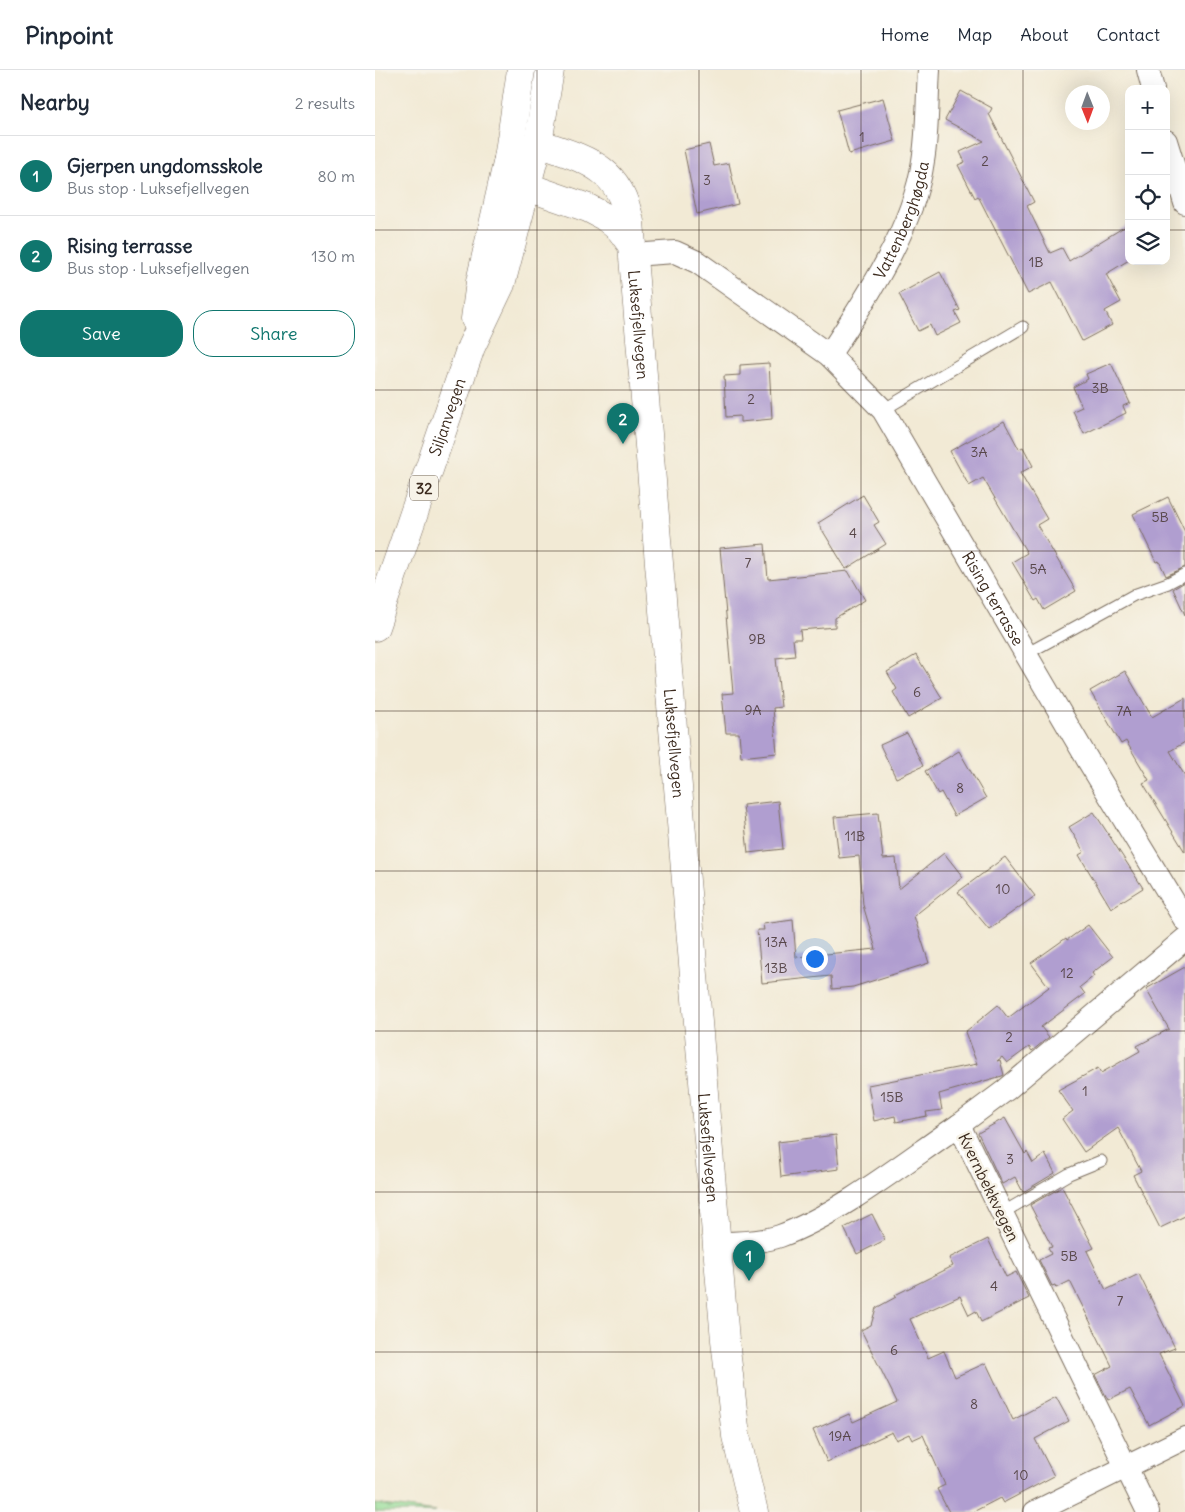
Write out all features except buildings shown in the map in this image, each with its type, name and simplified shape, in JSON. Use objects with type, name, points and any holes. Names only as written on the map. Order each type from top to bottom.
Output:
[{"type":"main road","name":"Siljanvegen","points":[[471,347],[480,282],[508,159],[521,70]]},
{"type":"main road","name":"Siljanvegen","points":[[375,628],[471,347],[501,284],[539,143],[550,70]]},
{"type":"main road","points":[[539,143],[508,159],[528,188],[588,208],[605,217],[620,230],[632,250]]},
{"type":"main road","name":"Luksefjellvegen","points":[[539,143],[591,162],[610,178],[622,192],[631,222],[716,1244],[735,1427],[754,1512]]},
{"type":"street","name":"Vattenberghøgda","points":[[829,355],[873,290],[909,212],[923,162],[929,70]]},
{"type":"street","points":[[1148,70],[1152,85]]},
{"type":"street","points":[[1170,154],[1185,203]]},
{"type":"street","name":"Rising terrasse","points":[[632,250],[675,252],[697,262],[829,355],[883,410],[1185,920]]},
{"type":"street","name":"Kvernbekkvegen","points":[[1148,1512],[959,1125],[1006,1090],[1185,939]]},
{"type":"street","points":[[716,1244],[762,1241],[795,1229],[848,1201],[959,1125]]},
{"type":"street","points":[[1035,1512],[1185,1438]]},
{"type":"lane","points":[[883,410],[1023,327]]},
{"type":"lane","points":[[1026,654],[1134,595],[1167,584],[1185,574]]},
{"type":"lane","points":[[1002,1213],[1069,1174],[1101,1161]]},
{"type":"green space","points":[[375,1504],[436,1512],[375,1512]]},
{"type":"place","name":"Rising terrasse","points":[[623,444]]},
{"type":"place","name":"Gjerpen ungdomsskole","points":[[749,1281]]}]
